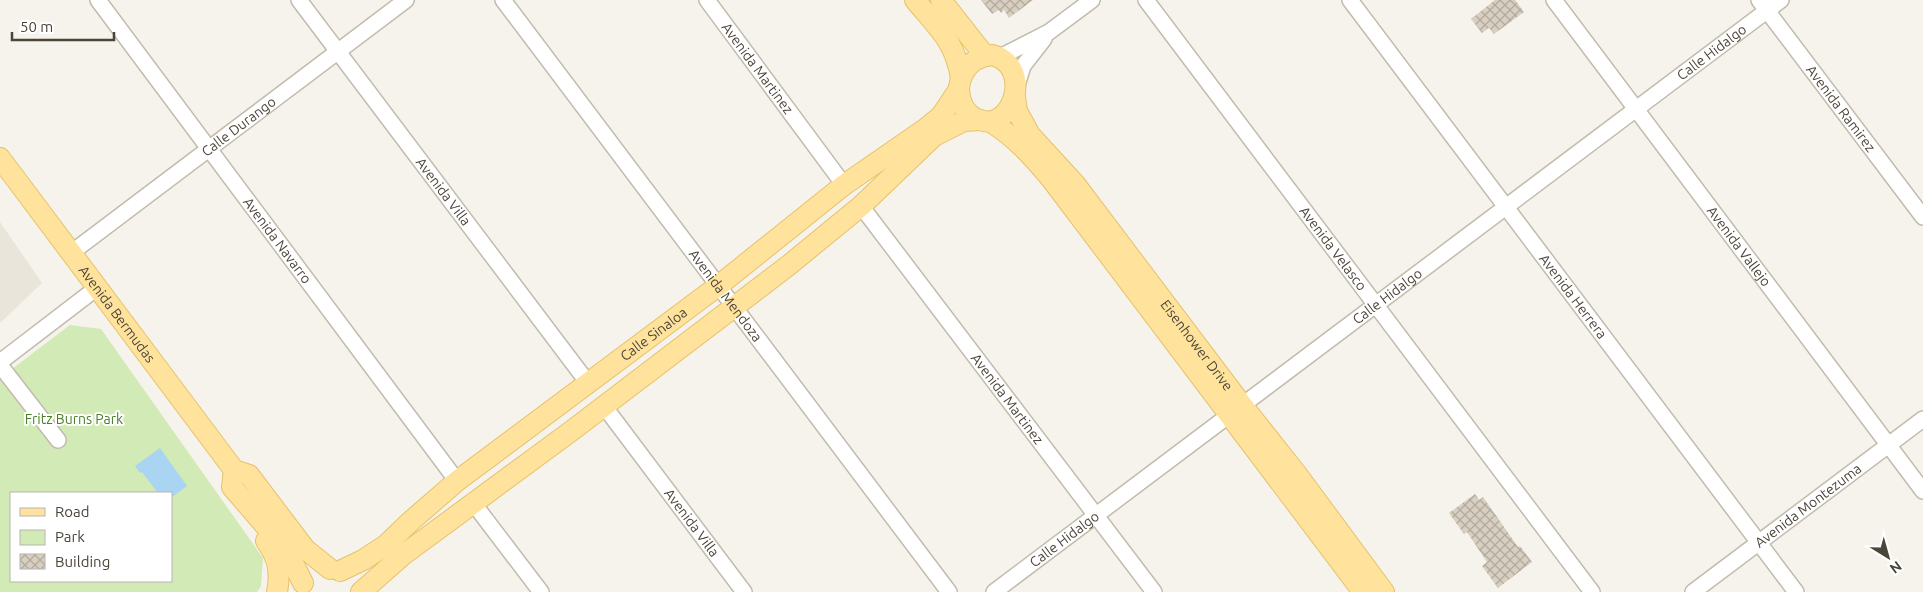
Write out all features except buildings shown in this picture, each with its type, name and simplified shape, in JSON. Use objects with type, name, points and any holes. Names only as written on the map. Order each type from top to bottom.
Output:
[{"type":"main road","points":[[915,0],[950,42],[958,60],[959,83],[966,110],[974,118],[985,121],[1008,110],[1016,91],[1012,69],[992,57],[941,0]]},
{"type":"main road","points":[[959,83],[964,70],[970,65],[992,57]]},
{"type":"main road","name":"Calle Sinaloa","points":[[302,588],[314,572],[335,570],[363,560],[386,545],[411,520],[457,481],[718,286],[844,184],[925,129],[941,116],[959,83]]},
{"type":"main road","name":"Eisenhower Drive","points":[[1016,91],[1017,111],[1030,135],[1074,184],[1362,592]]},
{"type":"main road","name":"Calle Sinaloa","points":[[361,592],[402,555],[474,504],[734,308],[861,206],[934,136],[964,121],[985,121]]},
{"type":"main road","name":"Eisenhower Drive","points":[[985,121],[1010,134],[1024,147],[1052,180],[1235,410],[1296,472],[1384,592]]},
{"type":"main road","name":"Avenida Bermudas","points":[[0,158],[234,470],[249,475],[305,549],[352,581],[356,592]]},
{"type":"main road","name":"Avenida Bermudas","points":[[234,470],[232,487],[287,551],[302,588]]},
{"type":"main road","points":[[245,502],[253,522],[276,555],[279,573],[277,592]]},
{"type":"street","name":"Avenida Navarro","points":[[98,0],[457,481]]},
{"type":"street","name":"Avenida Villa","points":[[300,0],[588,384]]},
{"type":"street","name":"Calle Durango","points":[[71,253],[406,0]]},
{"type":"street","name":"Avenida Mendoza","points":[[503,0],[949,592]]},
{"type":"street","name":"Avenida Martinez","points":[[707,0],[844,184]]},
{"type":"street","points":[[992,57],[1050,32],[1092,0]]},
{"type":"street","name":"Avenida Velasco","points":[[1146,0],[1592,592]]},
{"type":"street","name":"Avenida Herrera","points":[[1350,0],[1796,592]]},
{"type":"street","name":"Avenida Vallejo","points":[[1554,0],[1923,491]]},
{"type":"street","name":"Calle Hidalgo","points":[[994,592],[1636,109],[1763,5],[1781,0]]},
{"type":"street","name":"Avenida Ramirez","points":[[1763,5],[1923,217]]},
{"type":"street","points":[[1016,91],[1023,66],[1050,32]]},
{"type":"street","name":"Avenida Martinez","points":[[861,206],[1154,592]]},
{"type":"street","points":[[58,440],[0,363],[98,287]]},
{"type":"street","name":"Avenida Villa","points":[[604,406],[744,592]]},
{"type":"street","name":"Avenida Montezuma","points":[[1693,592],[1923,419]]},
{"type":"street","points":[[474,504],[541,592]]},
{"type":"shaded area","points":[[0,222],[42,283],[0,323]]},
{"type":"green space","name":"Fritz Burns Park","points":[[70,325],[101,329],[263,558],[261,586],[257,592],[0,592],[0,378]]},
{"type":"water","points":[[160,448],[187,486],[172,497],[172,492],[157,492],[135,466]]}]
